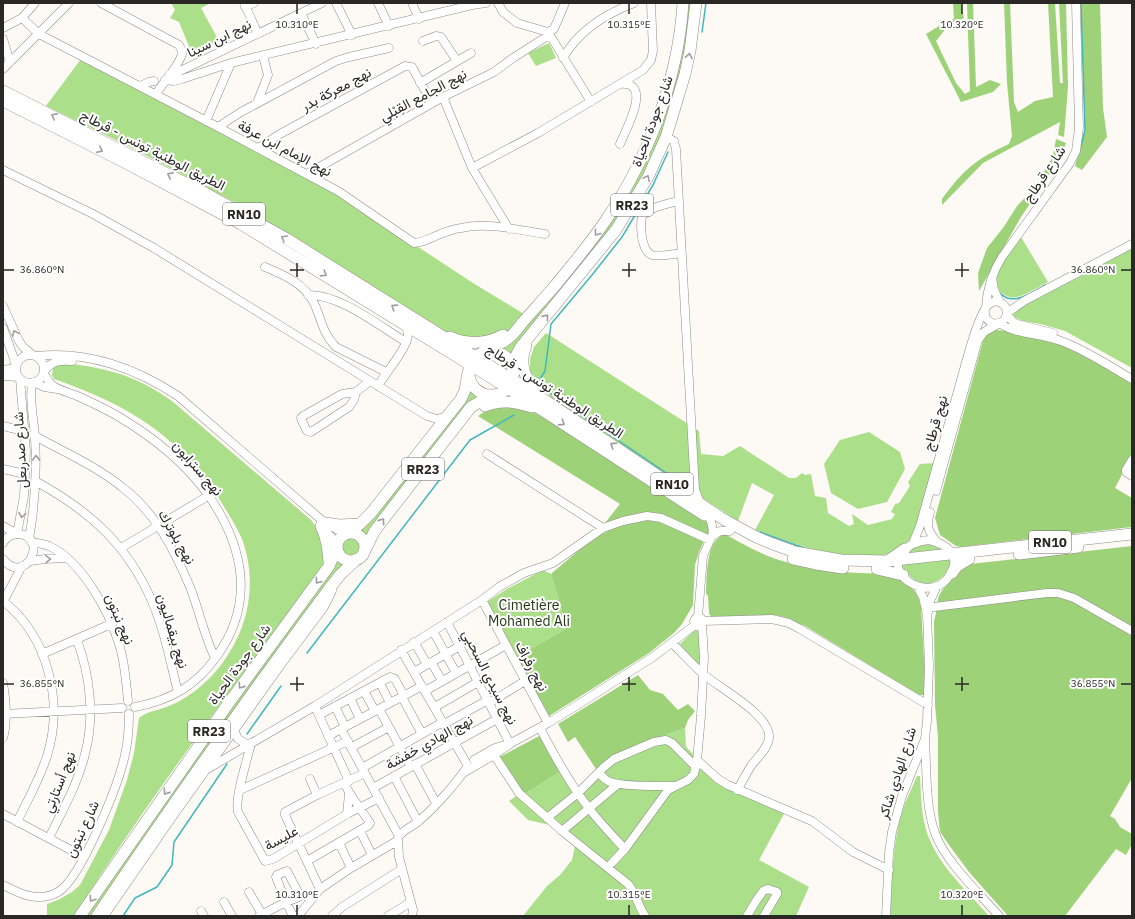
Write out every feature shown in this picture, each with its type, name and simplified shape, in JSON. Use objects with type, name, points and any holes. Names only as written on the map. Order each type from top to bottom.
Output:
[{"type":"highway","name":"شارع جودة الحياة","points":[[80,916],[224,710],[329,566],[338,546],[339,540],[360,524],[370,513],[461,399],[471,365],[486,351],[510,337],[520,326],[589,244],[617,203],[636,170],[653,133],[672,72],[682,19],[683,3]]},
{"type":"highway","name":"شارع جودة الحياة","points":[[97,916],[241,708],[340,576],[360,557],[374,532],[472,407],[481,401],[503,392],[511,381],[517,352],[616,230],[648,176],[666,138],[690,52],[696,3]]},
{"type":"highway","name":"الطريق الوطنية تونس - قرطاج","points":[[3,90],[247,216],[320,259],[419,323],[471,365]]},
{"type":"highway","name":"الطريق الوطنية تونس - قرطاج","points":[[3,101],[118,159],[241,224],[471,365],[511,381],[710,519],[753,543],[794,559],[840,567],[878,569],[896,566],[948,551],[969,556],[1132,541]]},
{"type":"highway","points":[[419,323],[456,340],[465,342],[487,341],[498,338],[520,326]]},
{"type":"highway","points":[[530,336],[523,354],[524,372],[545,406]]},
{"type":"highway","name":"RN10","points":[[486,351],[498,351],[511,362],[511,381]]},
{"type":"highway","points":[[460,358],[466,384]]},
{"type":"highway","points":[[471,365],[469,379],[472,385],[477,390],[489,395],[496,395]]},
{"type":"highway","points":[[454,429],[477,410],[494,402],[513,402],[545,406]]},
{"type":"highway","name":"الطريق الوطنية تونس - قرطاج","points":[[545,406],[723,519],[756,537],[795,552],[841,560],[896,566]]},
{"type":"highway","points":[[329,566],[328,545],[323,525],[360,524]]},
{"type":"highway","points":[[338,546],[342,558],[350,561],[360,557],[365,547],[362,539],[356,534],[347,534]]},
{"type":"highway","name":"الطريق الوطنية تونس - قرطاج","points":[[969,556],[1132,534]]},
{"type":"highway","points":[[896,566],[909,546]]},
{"type":"highway","points":[[948,551],[957,551],[969,556],[957,566],[952,573]]},
{"type":"street","points":[[3,28],[22,18],[35,3]]},
{"type":"street","points":[[3,69],[69,3]]},
{"type":"street","points":[[101,3],[179,45],[182,49],[182,54],[156,94]]},
{"type":"street","points":[[254,3],[245,5],[258,34]]},
{"type":"street","name":"نهج ابن سينا","points":[[168,77],[322,3]]},
{"type":"street","points":[[336,3],[352,35]]},
{"type":"street","points":[[378,3],[389,26]]},
{"type":"street","points":[[412,3],[419,19]]},
{"type":"street","points":[[168,77],[174,81],[231,64],[419,19],[448,7],[486,3]]},
{"type":"street","points":[[498,3],[503,12],[517,23],[548,34],[591,102]]},
{"type":"street","points":[[548,34],[554,29],[565,3]]},
{"type":"street","points":[[563,58],[570,47],[594,22],[634,3]]},
{"type":"street","points":[[472,168],[538,133],[643,70],[651,60],[653,51],[651,3]]},
{"type":"street","name":"شارع قرطاج","points":[[986,308],[992,275],[1002,257],[1070,163],[1076,151],[1079,128],[1076,3]]},
{"type":"street","points":[[301,13],[316,44]]},
{"type":"street","name":"نهج الإمام ابن عرفة","points":[[22,18],[39,34],[218,126],[338,191],[414,243],[420,243],[444,232],[463,227],[492,226],[545,234]]},
{"type":"street","name":"نهج الجامع القِبْلي","points":[[306,174],[443,98],[494,72],[548,34]]},
{"type":"street","points":[[423,41],[436,36],[441,36],[458,61]]},
{"type":"street","points":[[3,43],[10,62]]},
{"type":"street","points":[[218,126],[257,103],[336,61],[389,48]]},
{"type":"street","points":[[420,83],[471,53]]},
{"type":"street","points":[[257,103],[268,75],[264,56]]},
{"type":"street","points":[[206,121],[231,64]]},
{"type":"street","name":"نهج معركة بدر","points":[[258,148],[280,134],[406,66],[412,67],[432,104]]},
{"type":"street","points":[[140,86],[154,81]]},
{"type":"street","points":[[620,84],[632,86],[635,90],[636,97],[636,107],[620,144]]},
{"type":"street","points":[[443,98],[472,168],[509,229]]},
{"type":"street","points":[[666,138],[674,141],[676,146],[695,490],[700,503]]},
{"type":"street","points":[[3,170],[93,214],[154,248],[427,416],[437,418],[447,416]]},
{"type":"street","points":[[678,201],[654,207],[647,211],[642,216],[642,236],[644,246],[649,253],[653,255],[682,254]]},
{"type":"street","points":[[998,324],[1004,320],[1007,314],[1024,301],[1132,244]]},
{"type":"street","points":[[265,267],[294,280],[308,295],[313,302],[322,328],[330,341],[336,347],[386,372]]},
{"type":"street","points":[[992,275],[994,290],[1000,302],[1006,307],[1007,314],[1013,322],[1063,336],[1132,373]]},
{"type":"street","points":[[308,295],[320,295],[346,305],[406,341]]},
{"type":"street","points":[[1024,301],[992,302],[986,308],[986,317],[990,322],[1010,329],[1044,336],[1080,349],[1132,379]]},
{"type":"street","points":[[3,306],[19,341],[23,347],[35,355],[43,363],[44,373]]},
{"type":"street","name":"نهج قرطاج","points":[[909,546],[920,526],[970,348],[986,308]]},
{"type":"street","points":[[378,386],[386,372],[394,363],[406,341],[408,333],[406,324]]},
{"type":"street","name":"نهج قرطاج","points":[[948,551],[928,531],[928,520],[977,344],[984,332],[998,324]]},
{"type":"street","name":"شارع صدربعل","points":[[3,328],[17,372],[26,451],[22,512],[17,534]]},
{"type":"street","points":[[406,341],[415,337],[426,337]]},
{"type":"street","points":[[330,356],[336,347]]},
{"type":"street","points":[[17,372],[18,362],[24,356],[59,355],[84,358],[118,366],[159,384],[178,396],[323,525],[338,546]]},
{"type":"street","points":[[3,370],[17,372],[27,383],[33,383],[40,379],[49,366],[58,361],[85,362],[121,372],[151,385],[173,400],[323,525],[347,534]]},
{"type":"street","points":[[3,376],[17,372]]},
{"type":"street","name":"نهج سترابون","points":[[44,373],[51,384],[116,415],[163,447],[208,496],[220,516],[232,542],[238,561],[241,577],[240,603],[236,622],[226,643],[216,658],[199,678],[178,692],[152,704],[135,707]]},
{"type":"street","points":[[356,392],[354,400],[349,407],[311,432],[307,430],[301,418],[342,394],[356,392],[370,381]]},
{"type":"street","name":"شارع صدربعل","points":[[30,561],[34,552],[30,540],[37,482],[35,436],[31,401],[33,383]]},
{"type":"street","name":"نهج سترابون","points":[[33,383],[44,387],[62,390]]},
{"type":"street","points":[[427,416],[433,424],[432,434]]},
{"type":"street","points":[[3,426],[24,430]]},
{"type":"street","name":"نهج بلوترك","points":[[35,436],[123,487],[146,510],[170,543],[189,586],[209,643],[216,658]]},
{"type":"street","points":[[486,454],[603,528]]},
{"type":"street","points":[[1132,460],[1126,471],[1132,476]]},
{"type":"street","points":[[3,469],[25,474]]},
{"type":"street","name":"نهج بيقماليون","points":[[37,482],[80,509],[94,520],[121,548],[151,599],[169,651],[178,692]]},
{"type":"street","points":[[121,548],[208,496]]},
{"type":"street","points":[[209,768],[315,706],[482,600],[499,587],[524,573],[553,563],[603,528],[623,521],[647,516],[661,518],[711,538]]},
{"type":"street","points":[[608,867],[625,849],[668,790],[691,778],[694,774],[701,716],[704,658],[699,622],[703,556],[711,538],[713,527],[710,519]]},
{"type":"street","points":[[3,526],[17,534]]},
{"type":"street","points":[[711,538],[720,531],[730,531]]},
{"type":"street","points":[[3,543],[10,536],[17,534]]},
{"type":"street","name":"نهج نبتون","points":[[17,534],[50,546],[76,566],[87,580],[101,602],[119,644],[125,669],[128,701]]},
{"type":"street","points":[[896,566],[909,582],[917,586],[930,588],[946,581],[952,573],[948,551],[929,540],[921,541],[909,546]]},
{"type":"street","points":[[16,822],[48,755],[53,727],[52,689],[42,654],[34,636],[14,610],[3,601],[22,566],[30,561],[66,558]]},
{"type":"street","points":[[3,562],[12,566],[22,566]]},
{"type":"street","points":[[104,916],[173,816],[209,768],[234,730],[324,607],[340,576]]},
{"type":"street","points":[[917,586],[923,597],[927,610]]},
{"type":"street","points":[[927,610],[937,586]]},
{"type":"street","points":[[927,610],[1047,593],[1058,593],[1074,598],[1132,631]]},
{"type":"street","name":"نهج رفراف","points":[[482,600],[548,723]]},
{"type":"street","name":"شارع الهادي شاكر","points":[[886,916],[890,842],[894,823],[902,796],[925,738],[929,666],[927,610]]},
{"type":"street","points":[[465,769],[494,755],[511,743],[548,723],[653,657],[699,622],[772,619],[789,623],[800,628],[928,705]]},
{"type":"street","name":"نهج سيدي السحبي","points":[[447,622],[511,743]]},
{"type":"street","points":[[42,654],[111,624]]},
{"type":"street","points":[[433,631],[456,673]]},
{"type":"street","name":"نهج أستارتي","points":[[49,838],[76,781],[86,754],[90,710],[88,682],[77,640]]},
{"type":"street","points":[[414,642],[442,681]]},
{"type":"street","points":[[672,642],[703,674],[748,707],[763,722],[769,733],[767,743],[750,768],[738,790]]},
{"type":"street","points":[[328,736],[403,696],[442,681],[506,645]]},
{"type":"street","points":[[414,672],[460,646]]},
{"type":"street","points":[[401,650],[455,743],[465,769]]},
{"type":"street","points":[[319,715],[390,677],[395,679],[422,734]]},
{"type":"street","points":[[320,889],[285,815],[287,810],[347,782],[400,746],[488,702],[525,681]]},
{"type":"street","points":[[435,707],[478,682]]},
{"type":"street","points":[[3,683],[4,714],[6,725],[3,738]]},
{"type":"street","points":[[380,683],[390,703]]},
{"type":"street","points":[[364,691],[389,727],[436,803]]},
{"type":"street","points":[[350,698],[360,719]]},
{"type":"street","points":[[128,701],[133,703],[135,707],[134,712],[129,714],[124,712],[122,708],[124,703],[128,701]]},
{"type":"street","points":[[315,706],[334,748],[347,782],[349,794],[347,814]]},
{"type":"street","points":[[334,706],[350,744],[398,839],[399,857],[413,910],[412,916]]},
{"type":"street","points":[[4,714],[122,708]]},
{"type":"street","name":"شارع نبتون","points":[[3,885],[31,897],[49,896],[58,892],[70,881],[84,857],[120,775],[127,748],[129,714]]},
{"type":"street","name":"نهج الهادي خفشة","points":[[373,788],[497,719]]},
{"type":"street","points":[[240,790],[334,748],[350,744],[389,727]]},
{"type":"street","points":[[540,728],[556,758],[588,808],[625,849]]},
{"type":"street","points":[[234,730],[238,739],[250,744]]},
{"type":"street","points":[[925,738],[930,811],[938,841],[953,863],[999,916]]},
{"type":"street","points":[[547,818],[578,793],[614,759],[649,744],[666,740],[718,779],[738,790],[812,821],[853,852],[888,870]]},
{"type":"street","points":[[298,916],[320,889],[398,839],[418,822],[465,769],[477,759],[495,748],[511,743]]},
{"type":"street","name":"عليسة","points":[[250,744],[237,803],[238,812],[263,860],[269,861],[347,814],[378,798]]},
{"type":"street","points":[[494,755],[519,793],[562,831],[632,888],[637,902],[645,916]]},
{"type":"street","points":[[599,773],[610,782],[618,784],[675,786]]},
{"type":"street","points":[[394,776],[418,822]]},
{"type":"street","points":[[310,779],[317,795]]},
{"type":"street","points":[[562,831],[618,784]]},
{"type":"street","points":[[306,860],[369,826],[370,824],[360,808],[349,794]]},
{"type":"street","points":[[3,814],[84,857]]},
{"type":"street","points":[[360,831],[372,855]]},
{"type":"street","points":[[339,842],[351,868]]},
{"type":"street","points":[[269,861],[293,916]]},
{"type":"street","points":[[332,916],[342,907],[402,868]]},
{"type":"street","points":[[249,892],[261,915],[286,902],[298,898],[299,894],[287,871],[276,876]]},
{"type":"street","points":[[747,916],[763,891],[768,889],[774,890],[777,894],[764,916]]},
{"type":"street","points":[[224,902],[232,916]]},
{"type":"street","points":[[388,916],[411,902]]},
{"type":"green space","points":[[171,3],[211,3],[201,8],[219,41],[196,52],[191,51],[179,22],[170,18],[175,10]]},
{"type":"green space","points":[[685,3],[692,3],[687,51],[655,156],[613,229],[511,357],[499,348],[527,323],[647,153]]},
{"type":"green space","points":[[953,3],[961,3],[964,18],[947,27],[936,41],[956,83],[965,94],[970,91],[967,3],[973,3],[976,87],[990,80],[1001,84],[993,92],[961,102],[926,34],[954,19]]},
{"type":"green space","points":[[1004,3],[1010,3],[1014,102],[1018,112],[1035,101],[1053,97],[1048,3],[1055,3],[1060,83],[1063,83],[1059,3],[1066,3],[1068,87],[1064,137],[1058,135],[1060,122],[983,163],[942,205],[942,199],[957,180],[971,166],[1009,144],[1012,136],[1007,83]]},
{"type":"green space","points":[[1081,3],[1100,3],[1103,108],[1107,137],[1082,170],[1075,166],[1085,130]]},
{"type":"green space","points":[[549,43],[556,58],[536,66],[528,53]]},
{"type":"green space","points":[[81,59],[339,195],[473,283],[524,314],[512,329],[497,337],[456,338],[240,205],[130,147],[46,106]]},
{"type":"green space","points":[[1056,139],[1066,143],[1060,159],[1021,217],[979,291],[978,273],[987,248],[1003,228],[1017,206],[1036,186],[1053,156]]},
{"type":"green space","points":[[1021,237],[1048,282],[1021,296],[1010,297],[1003,294],[998,288],[998,273]]},
{"type":"green space","points":[[1132,248],[1132,368],[1065,331],[1041,324],[1023,321],[1014,317],[1014,312],[1019,308]]},
{"type":"green space","points":[[997,330],[1029,335],[1061,345],[1088,357],[1132,382],[1132,455],[1115,488],[1132,498],[1132,527],[961,547],[956,546],[940,535],[935,518],[984,337],[990,331]]},
{"type":"green space","points":[[546,333],[699,431],[701,454],[723,456],[740,446],[789,478],[796,478],[802,473],[805,475],[811,474],[815,496],[826,498],[828,513],[849,526],[854,524],[852,514],[868,525],[892,519],[895,514],[891,512],[895,504],[899,503],[910,486],[908,482],[920,464],[935,463],[914,536],[896,552],[884,555],[842,555],[807,548],[755,530],[774,495],[752,483],[738,521],[567,410],[540,388],[530,371],[530,359],[534,347]]},
{"type":"green space","points":[[73,364],[113,372],[137,380],[172,401],[311,520],[320,532],[325,563],[165,781],[74,916],[47,916],[47,904],[72,892],[80,885],[109,830],[127,780],[134,753],[139,718],[146,713],[165,708],[184,699],[198,689],[216,671],[231,651],[238,636],[248,605],[250,588],[247,556],[242,539],[223,505],[200,472],[172,443],[141,419],[104,399],[54,379],[52,375],[53,369],[58,365]]},
{"type":"green space","points":[[469,388],[482,398],[368,536],[359,529]]},
{"type":"green space","points":[[506,406],[531,411],[558,426],[708,522],[710,526],[708,535],[662,516],[605,523],[620,504],[478,416],[487,410]]},
{"type":"green space","points":[[869,432],[900,452],[905,469],[887,502],[858,509],[831,493],[824,464],[840,440]]},
{"type":"green space","points":[[647,520],[660,522],[704,541],[695,565],[693,605],[682,624],[674,633],[649,653],[549,716],[517,657],[567,628],[551,574],[597,537],[622,525]]},
{"type":"green space","points":[[725,534],[762,554],[797,565],[843,572],[889,574],[900,578],[914,590],[921,606],[926,693],[924,695],[919,695],[805,626],[784,617],[775,615],[711,617],[709,613],[708,596],[706,594],[708,560],[710,551],[714,544],[718,538]]},
{"type":"green space","points":[[351,536],[355,537],[361,543],[361,551],[355,557],[351,558],[347,557],[341,551],[340,547],[341,543],[347,537]]},
{"type":"green space","points":[[925,543],[939,545],[950,557],[951,564],[942,578],[927,585],[911,578],[905,572],[901,564],[909,550]]},
{"type":"green space","points":[[1132,546],[1132,778],[1110,816],[1115,819],[1120,827],[1132,834],[1132,844],[1126,855],[1116,849],[1065,916],[1008,916],[969,872],[940,832],[938,811],[938,736],[935,705],[934,621],[938,599],[947,584],[970,564]]},
{"type":"green space","points":[[336,561],[346,567],[95,916],[86,916],[206,741]]},
{"type":"green space","name":"Cimetière Mohamed Ali","points":[[543,570],[551,574],[567,628],[517,657],[487,602],[507,589]]},
{"type":"green space","points":[[696,629],[700,632],[703,664],[699,665],[680,644]]},
{"type":"green space","points":[[638,675],[650,690],[663,694],[678,710],[688,704],[695,711],[688,720],[685,728],[632,747],[598,772],[575,737],[568,742],[558,724]]},
{"type":"green space","points":[[685,728],[686,747],[711,771],[785,812],[759,860],[809,887],[796,916],[523,916],[547,886],[560,875],[572,860],[575,846],[550,825],[528,820],[509,801],[519,794],[526,793],[561,771],[576,792],[632,747]]},
{"type":"green space","points":[[543,734],[561,771],[526,793],[519,794],[494,760]]},
{"type":"green space","points":[[917,776],[920,776],[924,821],[934,848],[950,873],[989,916],[890,916],[896,838],[902,812]]},
{"type":"waterway","points":[[702,32],[706,3]]},
{"type":"waterway","points":[[1081,3],[1085,130],[1081,146]]},
{"type":"waterway","points":[[668,152],[653,185],[622,237],[551,324],[545,371],[540,379],[545,383],[546,390],[569,407],[687,487]]},
{"type":"waterway","points":[[999,292],[1004,297],[1016,299],[1028,295],[1045,285]]},
{"type":"waterway","points":[[307,653],[470,440],[514,415]]},
{"type":"waterway","points":[[760,532],[804,548]]},
{"type":"waterway","points":[[247,734],[281,686]]},
{"type":"waterway","points":[[123,916],[135,898],[157,887],[172,865],[174,842],[227,764]]}]
